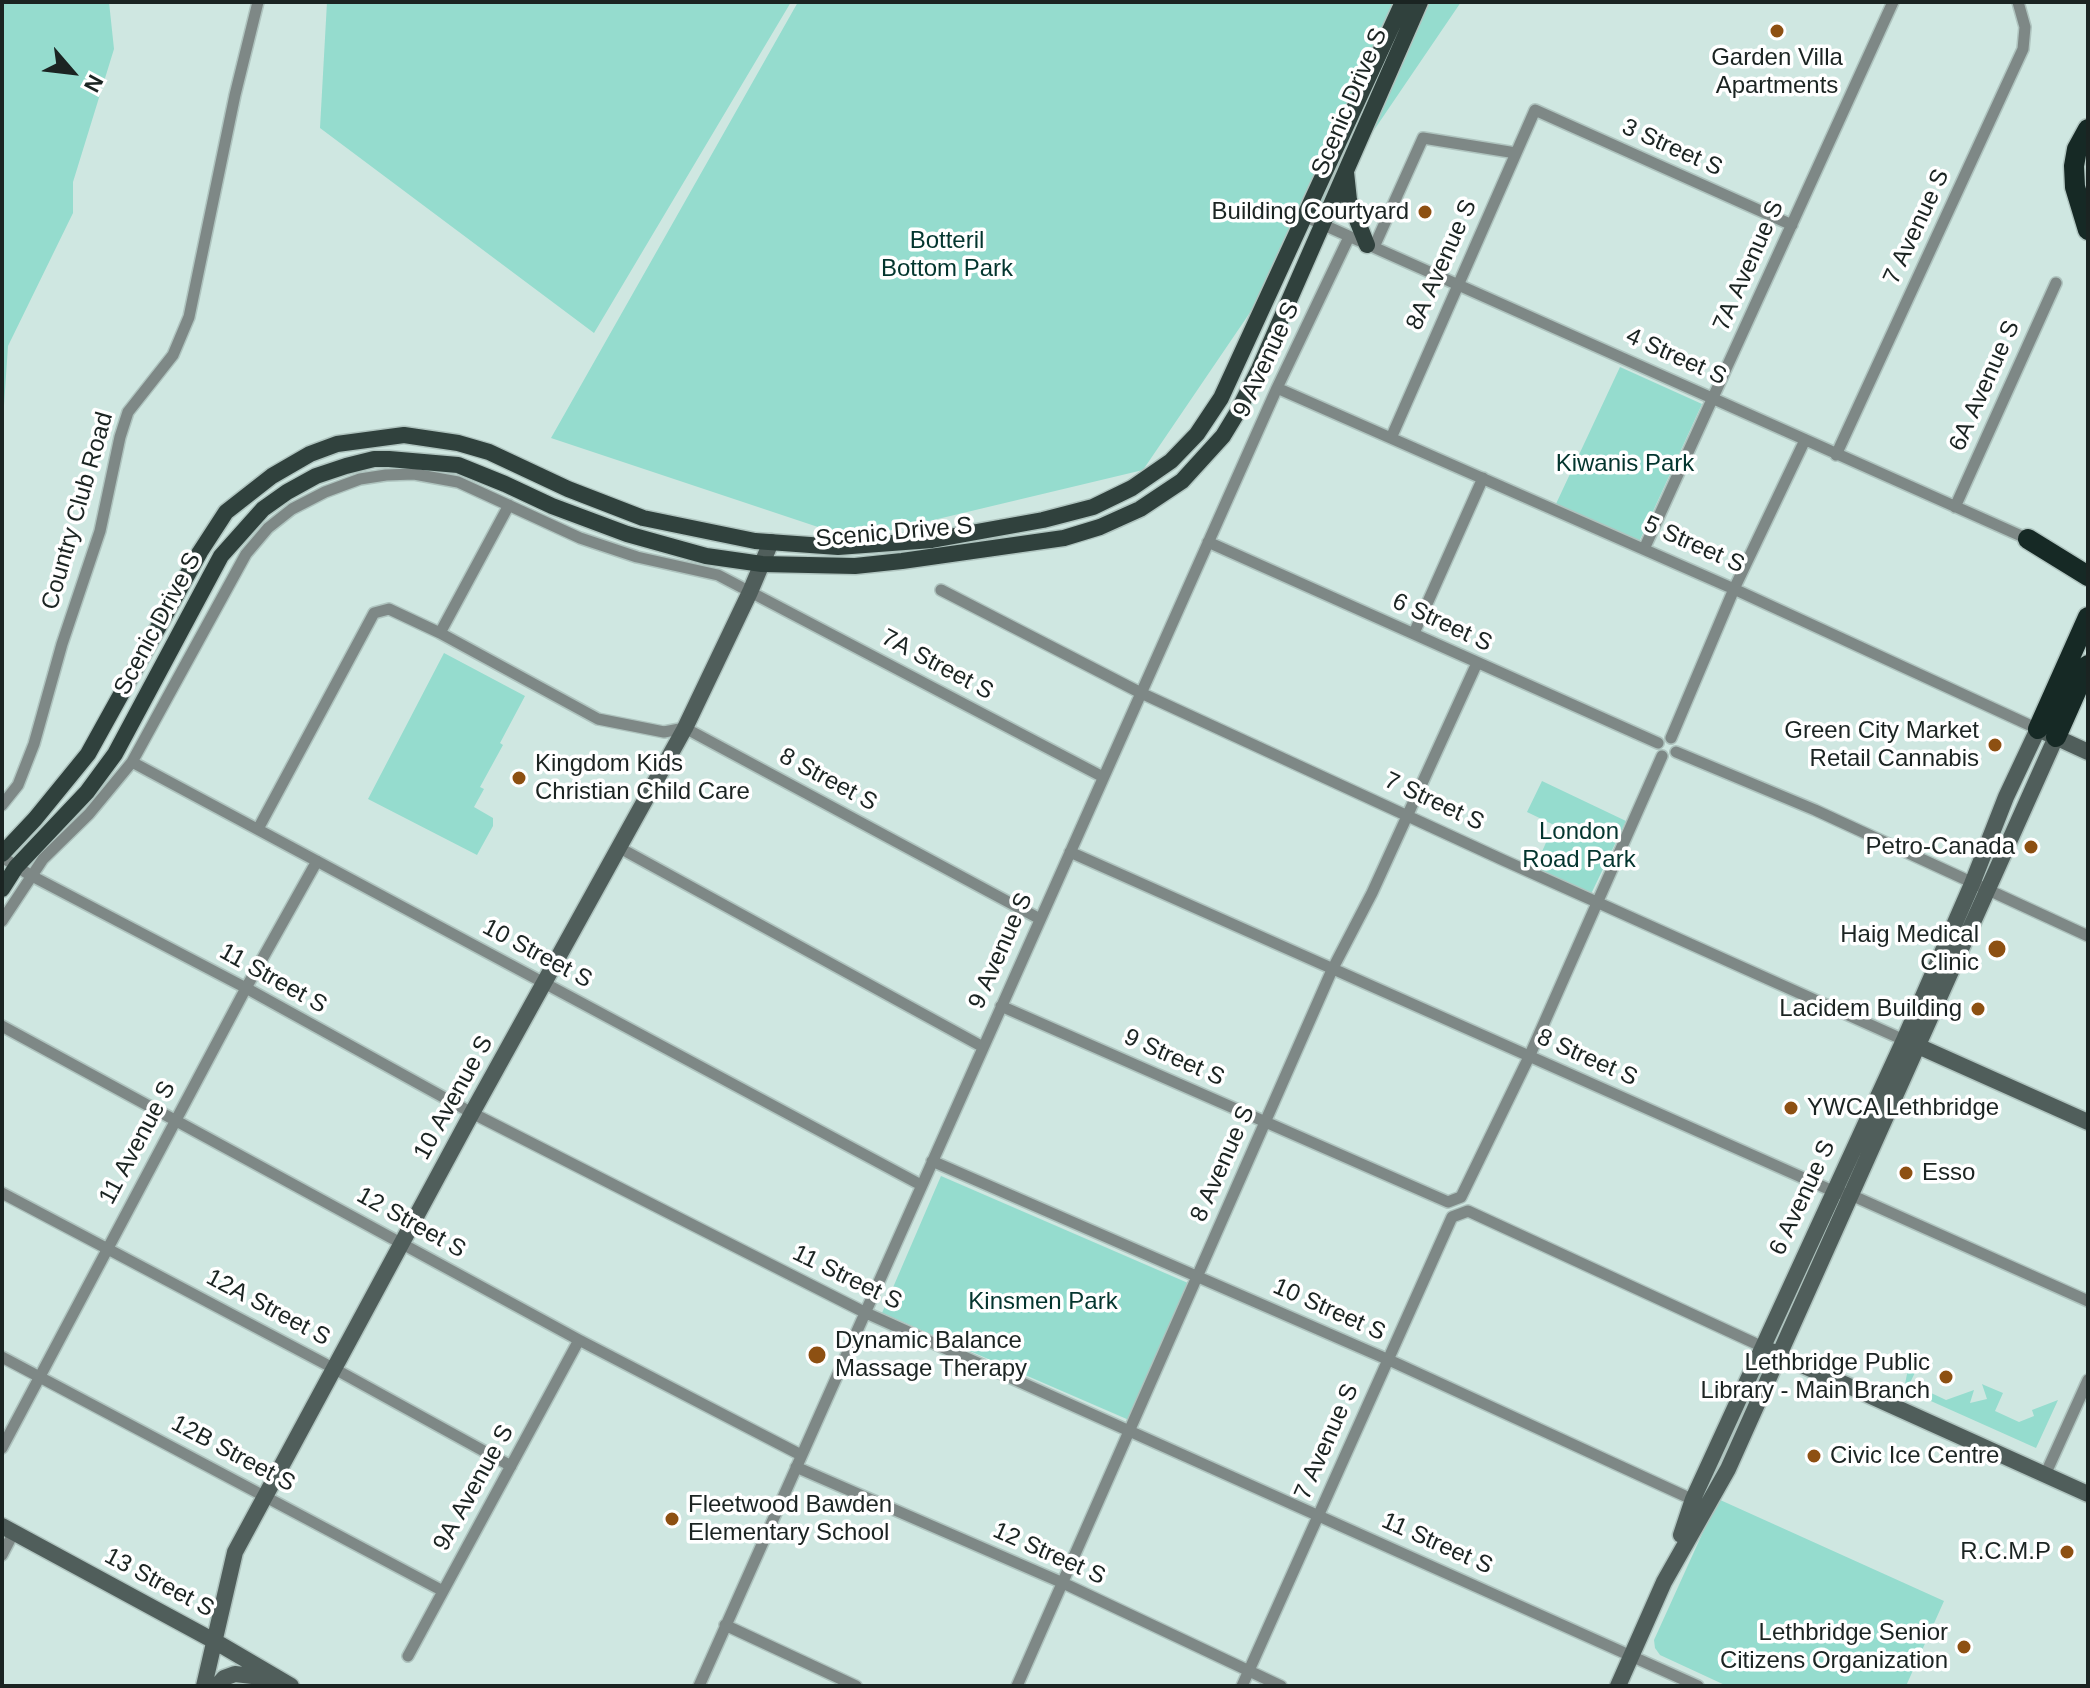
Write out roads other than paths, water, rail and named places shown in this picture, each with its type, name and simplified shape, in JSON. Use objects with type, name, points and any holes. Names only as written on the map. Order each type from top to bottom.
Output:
[{"type":"highway","points":[[2088,129],[2077,149],[2074,166],[2075,187],[2088,230]]},
{"type":"highway","points":[[2028,539],[2088,555]]},
{"type":"highway","points":[[2028,539],[2088,576]]},
{"type":"highway","name":"6 Avenue S","points":[[2047,733],[2088,617]]},
{"type":"highway","name":"6 Avenue S","points":[[2047,733],[2088,665]]},
{"type":"main road","name":"Scenic Drive S","points":[[2,889],[35,819],[88,754],[200,552],[226,512],[272,476],[310,454],[337,444],[404,435],[458,443],[489,452],[568,489],[643,518],[711,534],[838,547],[932,540],[1043,520],[1093,507],[1132,488],[1171,461],[1197,434],[1221,398],[1403,2]]},
{"type":"main road","name":"Scenic Drive S","points":[[12,863],[69,813],[108,764],[221,556],[263,509],[316,476],[374,459],[411,459],[458,465],[587,521],[638,538],[706,556],[762,564],[855,566],[1064,538],[1100,527],[1140,509],[1182,481],[1223,436],[1259,369],[1420,2]]},
{"type":"main road","points":[[1346,171],[1349,200],[1371,246]]},
{"type":"street","name":"Country Club Road","points":[[2,805],[18,785],[34,744],[62,644],[100,531],[128,412],[173,355],[189,317],[235,95],[258,2]]},
{"type":"street","name":"7A Avenue S","points":[[1644,549],[1893,2]]},
{"type":"street","name":"7 Avenue S","points":[[1836,455],[2019,59],[2026,33],[2018,2]]},
{"type":"street","name":"3 Street S","points":[[1535,110],[1792,225]]},
{"type":"street","name":"8A Avenue S","points":[[1391,438],[1535,110]]},
{"type":"street","points":[[1371,246],[1423,138],[1516,153]]},
{"type":"street","name":"4 Street S","points":[[1306,217],[2028,539]]},
{"type":"street","name":"9 Avenue S","points":[[699,1686],[1277,388],[1349,237]]},
{"type":"street","name":"6A Avenue S","points":[[1955,507],[2056,283]]},
{"type":"street","name":"5 Street S","points":[[1277,388],[1734,589],[2088,752]]},
{"type":"street","points":[[1671,738],[1734,589],[1805,440]]},
{"type":"street","name":"Scenic Drive S","points":[[2,921],[12,863],[43,859],[89,814],[132,762],[246,554],[268,528],[292,509],[325,492],[360,479],[414,474],[458,482],[580,538],[637,557],[718,575],[750,592]]},
{"type":"street","points":[[1414,633],[1483,478]]},
{"type":"street","points":[[440,633],[509,505]]},
{"type":"street","name":"10 Avenue S","points":[[204,1686],[235,1552],[472,1113],[685,728],[771,542]]},
{"type":"street","name":"6 Street S","points":[[1208,542],[1658,743]]},
{"type":"street","name":"7 Street S","points":[[941,590],[1141,693],[2088,1122]]},
{"type":"street","name":"7A Street S","points":[[750,592],[1103,777]]},
{"type":"street","name":"8 Street S","points":[[258,829],[374,613],[394,610],[598,719],[664,732],[685,728],[1040,919]]},
{"type":"street","name":"8 Avenue S","points":[[1017,1686],[1332,970],[1372,893],[1477,663]]},
{"type":"street","name":"6 Avenue S","points":[[1618,1686],[1700,1502],[1763,1347],[1843,1193],[1980,887],[2006,797],[2047,733]]},
{"type":"street","points":[[1664,738],[1671,738],[1676,742],[1676,752],[1668,758],[1662,756],[1658,743],[1664,738]]},
{"type":"street","points":[[1676,752],[1815,810],[2088,936]]},
{"type":"street","points":[[1529,1057],[1662,756]]},
{"type":"street","name":"10 Street S","points":[[132,762],[921,1185]]},
{"type":"street","points":[[618,847],[983,1047]]},
{"type":"street","name":"8 Street S","points":[[1070,852],[2088,1301]]},
{"type":"street","name":"11 Avenue S","points":[[2,1448],[175,1120],[317,861]]},
{"type":"street","name":"11 Street S","points":[[12,863],[472,1113],[864,1312],[1698,1686]]},
{"type":"street","name":"9 Street S","points":[[1001,1006],[1448,1202],[1461,1197],[1529,1057]]},
{"type":"street","name":"12 Street S","points":[[2,1026],[579,1340],[801,1455]]},
{"type":"street","name":"10 Street S","points":[[932,1161],[1389,1360],[1700,1502]]},
{"type":"street","name":"12A Street S","points":[[2,1193],[511,1466]]},
{"type":"street","name":"6 Avenue S","points":[[1700,1502],[1728,1469],[1780,1355],[1843,1193]]},
{"type":"street","name":"7 Avenue S","points":[[1242,1686],[1452,1217],[1468,1211],[1763,1347]]},
{"type":"street","name":"9A Avenue S","points":[[408,1656],[579,1340]]},
{"type":"street","points":[[1763,1347],[2088,1494]]},
{"type":"street","name":"12B Street S","points":[[2,1357],[443,1591]]},
{"type":"street","points":[[2045,1475],[2088,1380]]},
{"type":"street","name":"12 Street S","points":[[796,1467],[1063,1583],[1281,1686]]},
{"type":"street","points":[[2,1555],[8,1529]]},
{"type":"street","name":"13 Street S","points":[[8,1529],[289,1685]]},
{"type":"street","points":[[725,1625],[856,1686]]},
{"type":"street","points":[[217,1686],[224,1678],[235,1674],[262,1676],[289,1685]]},
{"type":"place","name":"Garden Villa Apartments","points":[[1777,31]]},
{"type":"place","name":"Building Courtyard","points":[[1425,212]]},
{"type":"place","name":"Green City Market Retail Cannabis","points":[[1995,745]]},
{"type":"place","name":"Kingdom Kids Christian Child Care","points":[[519,778]]},
{"type":"place","name":"Petro-Canada","points":[[2031,847]]},
{"type":"place","name":"Haig Medical Clinic","points":[[1997,949]]},
{"type":"place","name":"Lacidem Building","points":[[1978,1009]]},
{"type":"place","name":"YWCA Lethbridge","points":[[1791,1108]]},
{"type":"place","name":"Esso","points":[[1906,1173]]},
{"type":"place","name":"Dynamic Balance Massage Therapy","points":[[817,1355]]},
{"type":"place","name":"Lethbridge Public Library - Main Branch","points":[[1946,1377]]},
{"type":"place","name":"Civic Ice Centre","points":[[1814,1456]]},
{"type":"place","name":"Fleetwood Bawden Elementary School","points":[[672,1519]]},
{"type":"place","name":"R.C.M.P","points":[[2067,1552]]},
{"type":"place","name":"Lethbridge Senior Citizens Organization","points":[[1964,1647]]},
{"type":"park label","name":"Botteril Bottom Park","points":[[947,255]]},
{"type":"park label","name":"Kiwanis Park","points":[[1625,464]]},
{"type":"park label","name":"London Road Park","points":[[1579,846]]},
{"type":"park label","name":"Kinsmen Park","points":[[1043,1302]]}]
